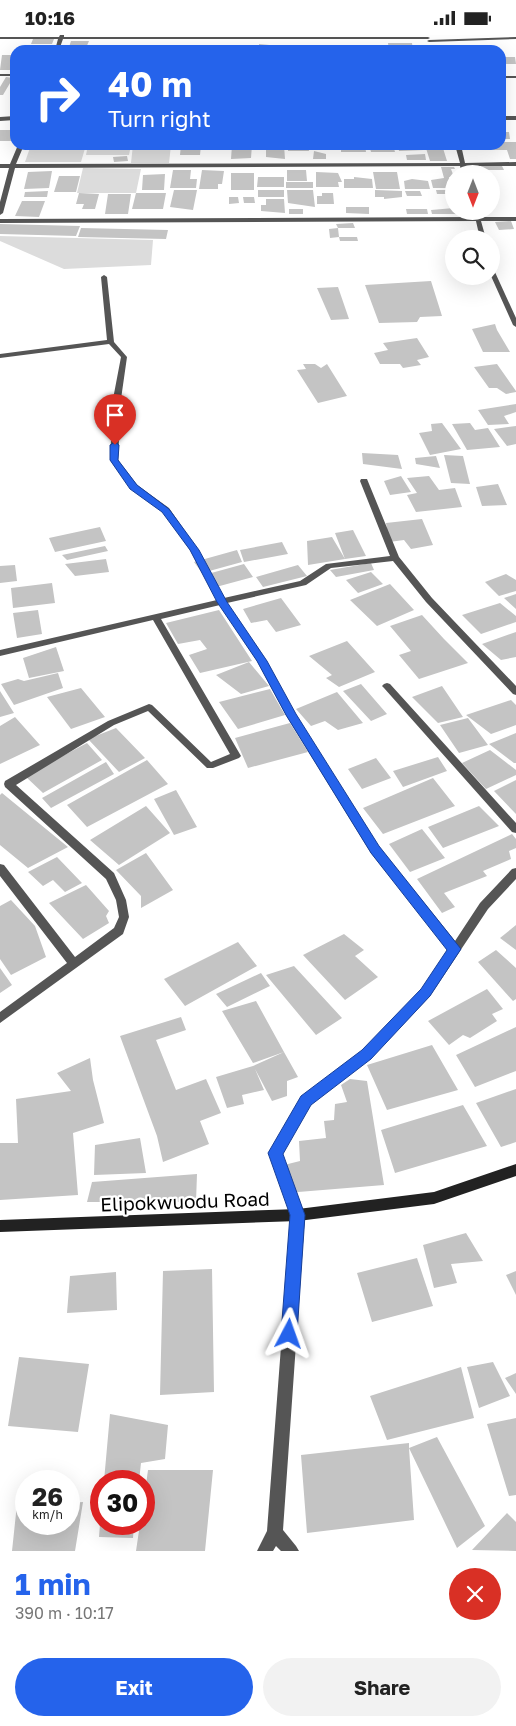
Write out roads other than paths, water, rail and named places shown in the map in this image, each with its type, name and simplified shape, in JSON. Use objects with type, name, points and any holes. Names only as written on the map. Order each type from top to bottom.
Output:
[{"type":"street","points":[[0,38],[516,38]]},
{"type":"street","points":[[0,213],[12,167],[19,150]]},
{"type":"street","points":[[459,150],[462,163]]},
{"type":"street","points":[[0,166],[516,164]]},
{"type":"street","points":[[0,221],[445,219]]},
{"type":"street","points":[[500,219],[516,219]]},
{"type":"street","points":[[104,277],[111,343],[124,357],[117,399],[114,460],[134,487],[166,511],[182,531],[222,602],[261,661],[291,715],[375,850],[455,949]]},
{"type":"street","points":[[498,285],[516,325]]},
{"type":"street","points":[[0,355],[111,343]]},
{"type":"street","points":[[364,481],[395,558],[429,600],[516,692]]},
{"type":"street","points":[[0,653],[303,583],[329,566],[395,558]]},
{"type":"street","points":[[0,1018],[119,931],[124,917],[121,900],[110,877],[9,784],[111,723],[149,707],[210,766],[236,757],[156,618]]},
{"type":"street","points":[[386,686],[426,727],[478,791],[516,829]]},
{"type":"street","points":[[0,868],[74,964]]},
{"type":"street","points":[[265,1551],[275,1533],[298,1215],[276,1153],[306,1101],[366,1055],[426,993],[484,906],[516,872]]},
{"type":"street","name":"Elipokwuodu Road","points":[[0,1226],[298,1215],[434,1198],[516,1170]]},
{"type":"street","points":[[275,1533],[291,1551]]}]
